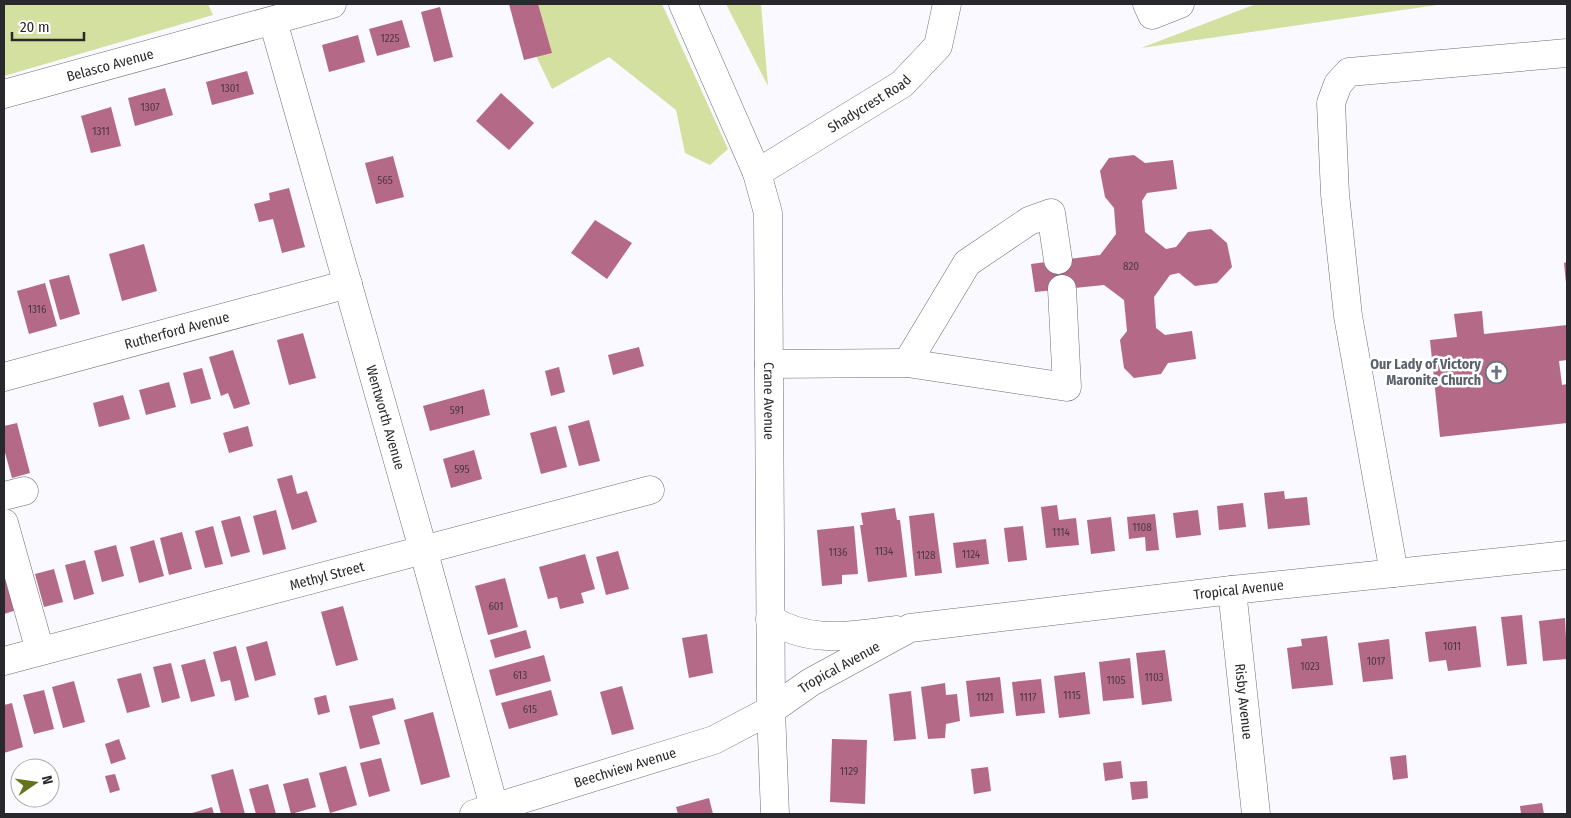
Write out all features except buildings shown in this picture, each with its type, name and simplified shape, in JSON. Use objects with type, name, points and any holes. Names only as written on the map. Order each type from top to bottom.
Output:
[{"type":"street","name":"Belasco Avenue","points":[[4,94],[332,4]]},
{"type":"street","name":"Crane Avenue","points":[[682,4],[757,173],[764,194],[769,234],[770,619],[774,814]]},
{"type":"street","name":"Shadycrest Road","points":[[757,173],[902,84],[938,46],[947,4]]},
{"type":"street","points":[[1147,4],[1152,15],[1180,4]]},
{"type":"street","name":"Wentworth Avenue","points":[[273,21],[423,548],[488,812]]},
{"type":"street","points":[[1394,573],[1348,316],[1334,194],[1331,103],[1338,84],[1348,72],[1567,52]]},
{"type":"street","points":[[906,363],[966,262],[1029,221],[1051,213],[1058,260]]},
{"type":"street","name":"Rutherford Avenue","points":[[4,377],[348,284]]},
{"type":"street","points":[[769,364],[906,363],[1067,387],[1062,289]]},
{"type":"street","name":"Methyl Street","points":[[4,661],[423,548],[650,490]]},
{"type":"street","points":[[4,522],[40,651]]},
{"type":"street","name":"Tropical Avenue","points":[[770,619],[788,630],[831,638],[1232,590],[1567,555]]},
{"type":"street","name":"Risby Avenue","points":[[1232,590],[1256,814]]},
{"type":"street","name":"Tropical Avenue","points":[[771,710],[811,682],[910,628]]},
{"type":"street","name":"Beechview Avenue","points":[[488,812],[714,740],[771,710]]},
{"type":"green space","points":[[4,4],[208,4],[213,15],[4,76]]},
{"type":"green space","points":[[511,4],[662,4],[728,149],[710,165],[685,153],[676,110],[609,57],[552,89]]},
{"type":"green space","points":[[726,4],[761,4],[768,86]]},
{"type":"green space","points":[[1256,4],[1444,4],[1141,48]]},
{"type":"place","name":"Our Lady of Victory Maronite Church","points":[[1497,372]]}]
